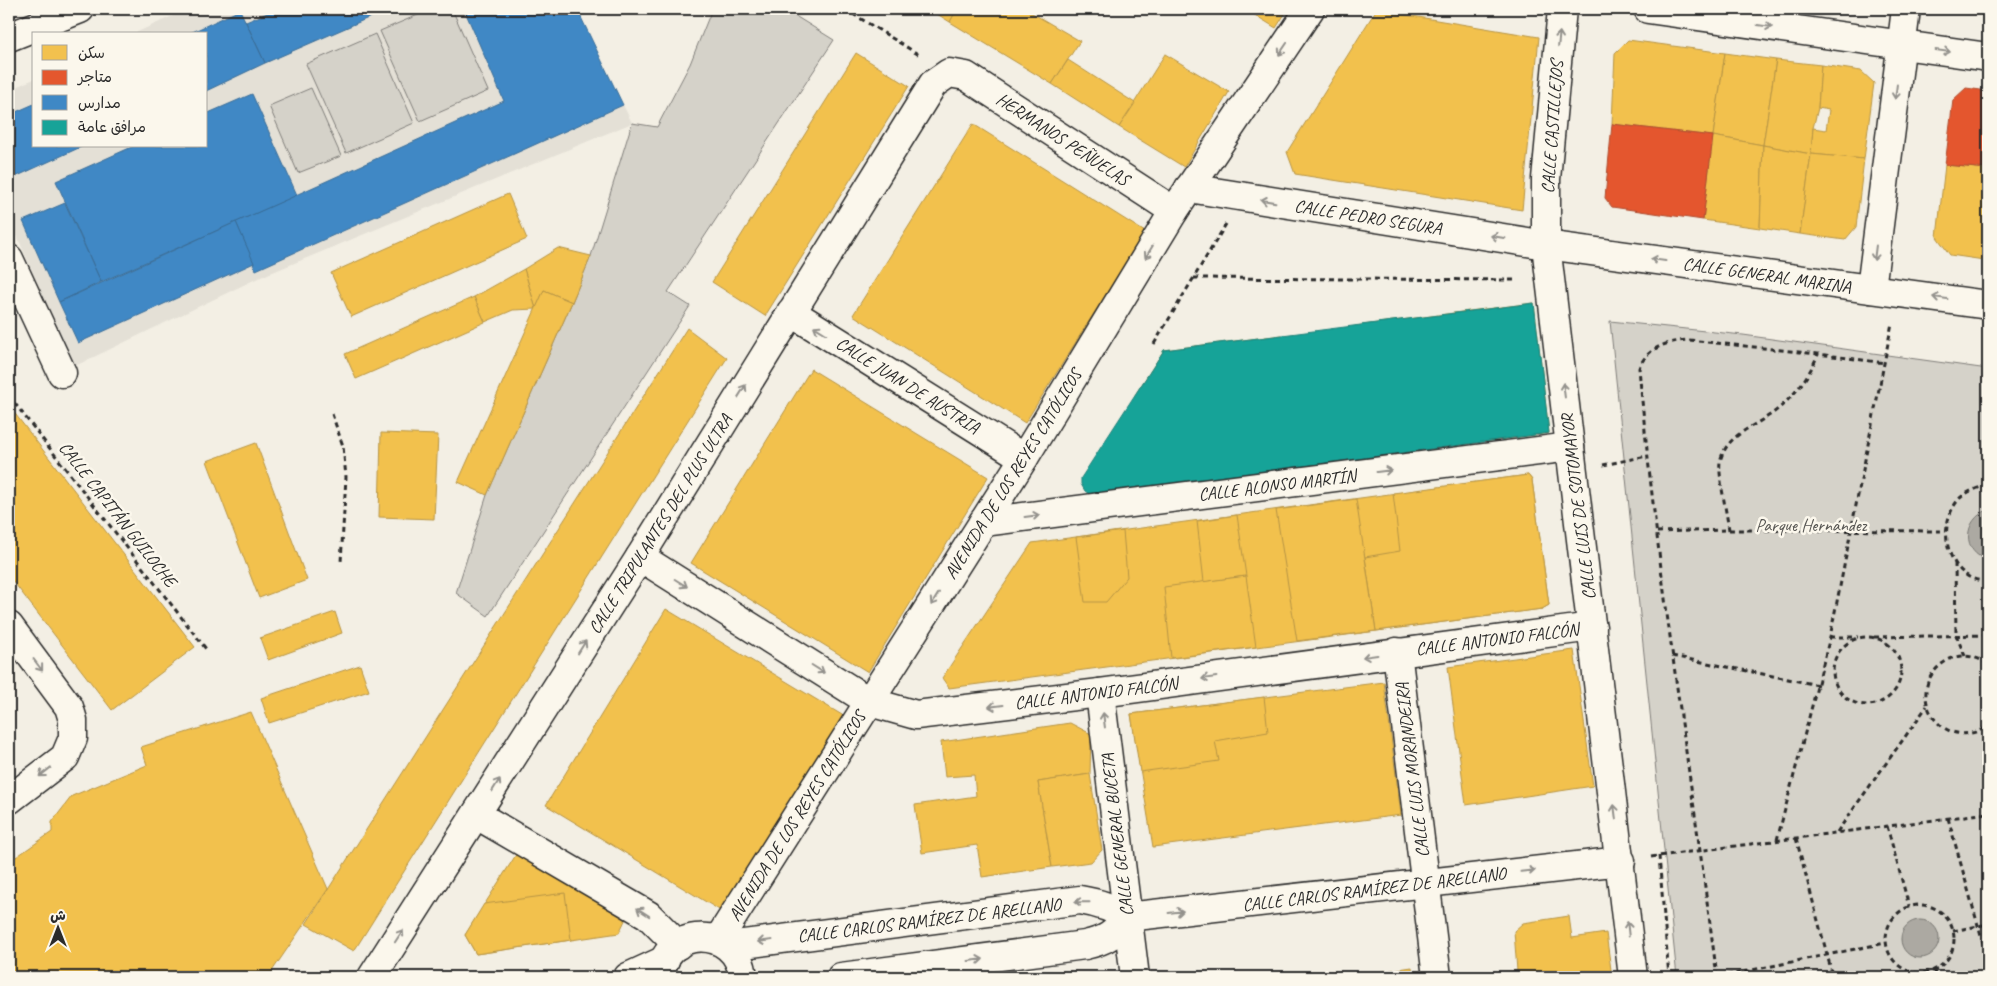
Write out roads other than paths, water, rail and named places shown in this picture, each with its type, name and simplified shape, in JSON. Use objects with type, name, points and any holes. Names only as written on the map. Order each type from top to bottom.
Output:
[{"type":"street","points":[[9,37],[80,9]]},
{"type":"street","name":"AVENIDA DE LOS REYES CATÓLICOS","points":[[723,943],[870,702],[1024,458],[1174,210],[1310,9]]},
{"type":"street","name":"CALLE CASTILLEJOS","points":[[1546,245],[1546,179],[1562,9]]},
{"type":"street","points":[[1648,9],[1988,57]]},
{"type":"street","points":[[1871,289],[1906,9]]},
{"type":"street","name":"HERMANOS PEÑUELAS","points":[[949,73],[966,76],[1174,210]]},
{"type":"street","name":"CALLE TRIPULANTES DEL PLUS ULTRA","points":[[372,977],[640,557],[933,84],[949,73]]},
{"type":"street","name":"CALLE PEDRO SEGURA","points":[[1189,188],[1546,245]]},
{"type":"street","name":"CALLE GENERAL MARINA","points":[[1546,245],[1988,305]]},
{"type":"street","name":"CALLE LUIS DE SOTOMAYOR","points":[[1546,245],[1621,861],[1633,977]]},
{"type":"street","points":[[9,259],[62,373]]},
{"type":"street","name":"CALLE JUAN DE AUSTRIA","points":[[791,312],[1024,458]]},
{"type":"street","name":"CALLE ALONSO MARTÍN","points":[[983,522],[1570,447]]},
{"type":"street","name":"CALLE ANTONIO FALCÓN","points":[[640,557],[870,702],[916,715],[1100,693],[1592,627]]},
{"type":"street","points":[[9,626],[69,707],[74,720],[73,738],[65,756],[9,800]]},
{"type":"street","name":"CALLE LUIS MORANDEIRA","points":[[1397,652],[1437,977]]},
{"type":"street","name":"CALLE GENERAL BUCETA","points":[[1100,693],[1135,977]]},
{"type":"street","points":[[477,815],[648,915],[668,961],[628,977]]},
{"type":"street","name":"CALLE CARLOS RAMÍREZ DE ARELLANO","points":[[668,961],[696,938],[709,938],[723,943],[1080,900],[1113,908],[1127,917],[1621,861]]},
{"type":"street","points":[[841,977],[1086,945],[1103,941],[1117,931],[1127,917]]},
{"type":"street","points":[[723,943],[740,961],[743,977]]},
{"type":"park label","name":"Parque Hernández","points":[[1811,525]]}]
